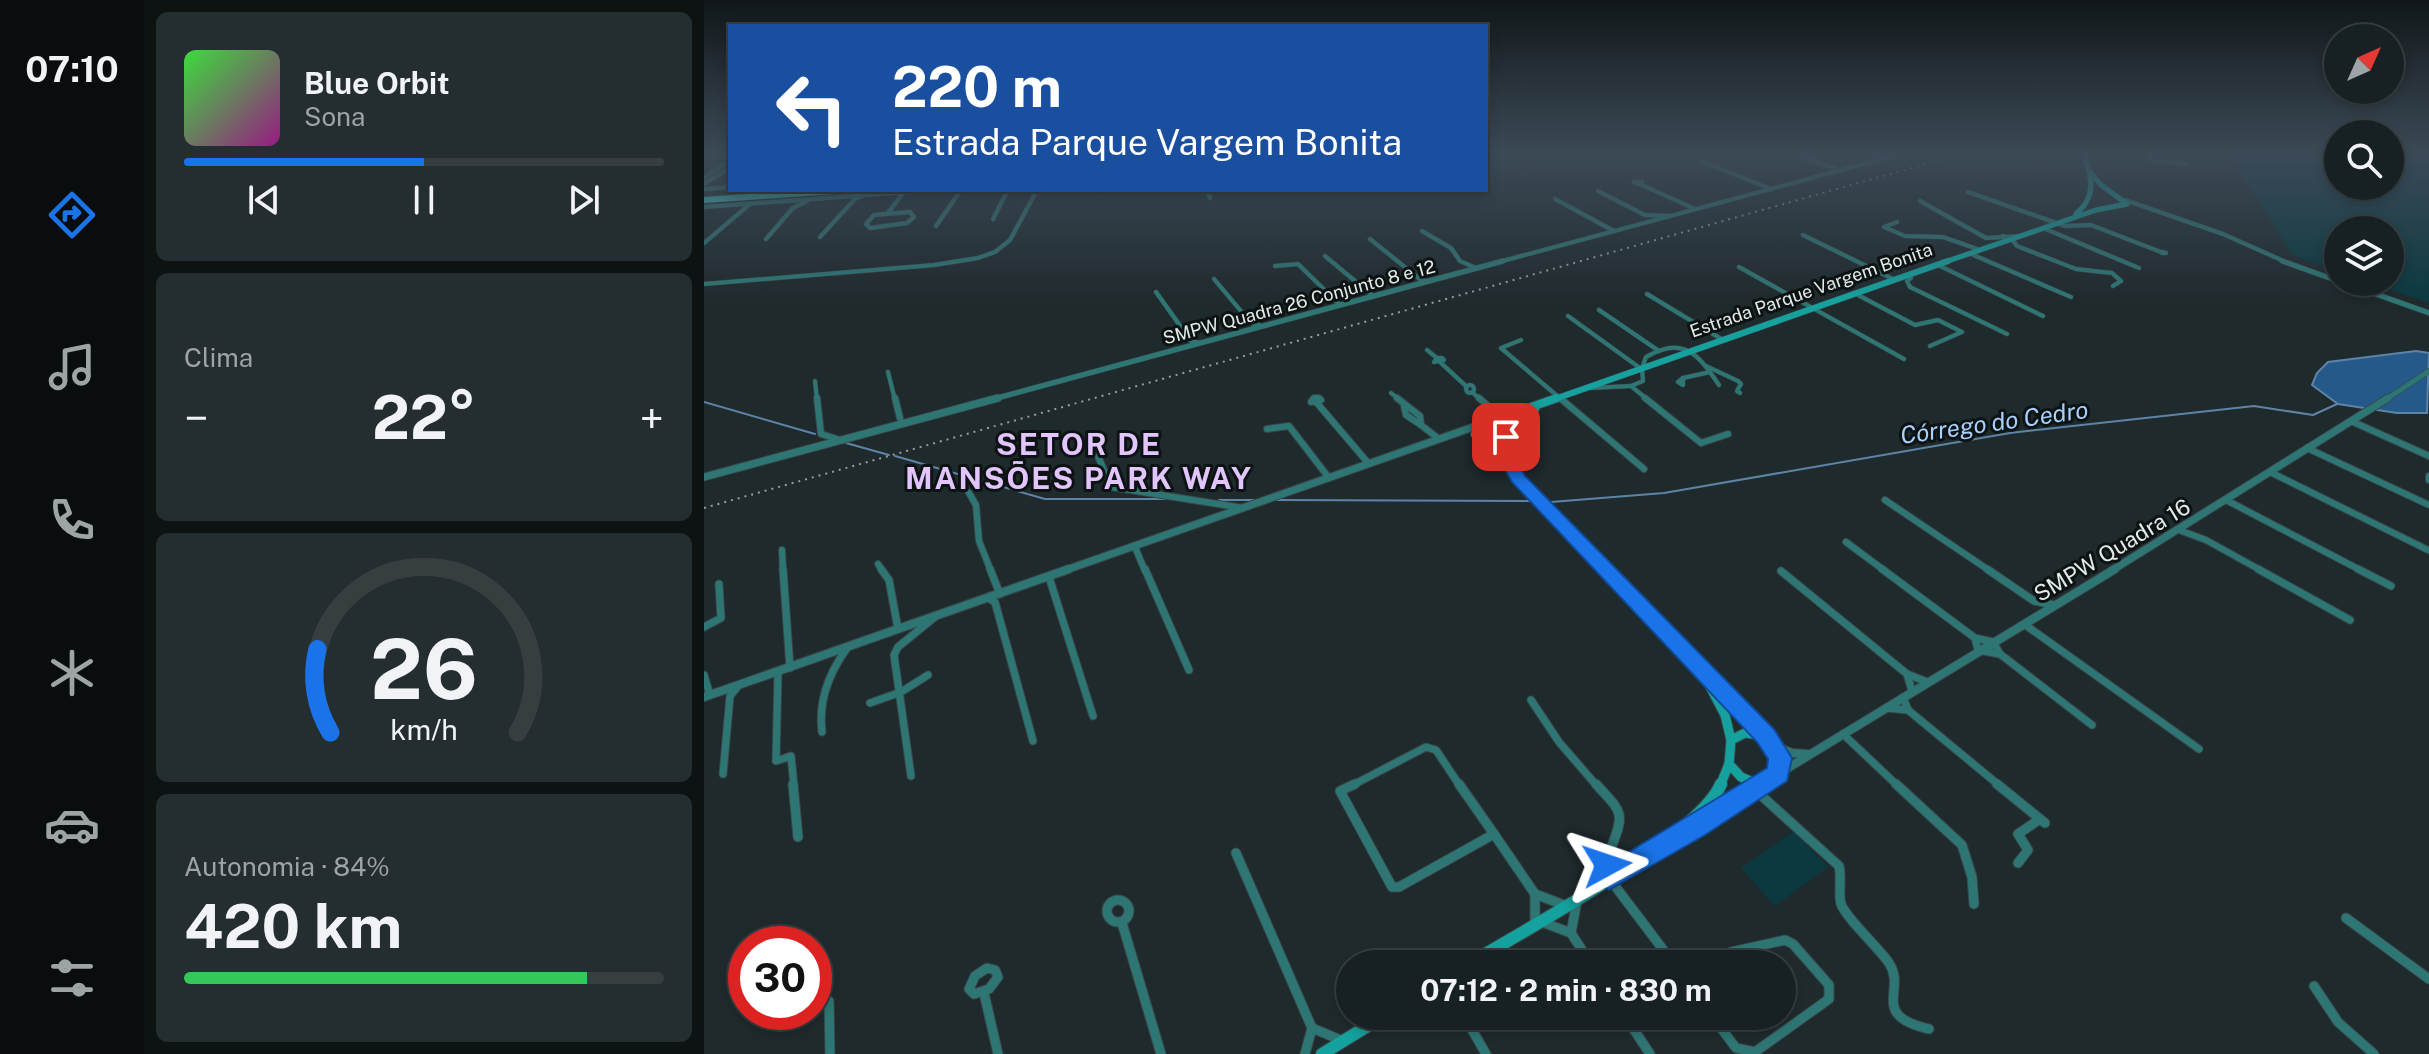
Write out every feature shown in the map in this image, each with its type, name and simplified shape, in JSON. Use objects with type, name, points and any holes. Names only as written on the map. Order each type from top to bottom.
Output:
[{"type":"main road","name":"Estrada Parque Vargem Bonita","points":[[2069,219],[2085,203]]},
{"type":"main road","points":[[2110,203],[2119,207],[2127,203]]},
{"type":"main road","name":"Estrada Parque Vargem Bonita","points":[[1478,433],[1493,417],[1506,416],[1937,268],[2069,219],[2119,207]]},
{"type":"main road","name":"Estrada Parque Vargem Bonita","points":[[1508,433],[1525,415],[1562,396]]},
{"type":"main road","points":[[1493,417],[1508,433],[1506,456],[1518,479]]},
{"type":"main road","points":[[1478,433],[1508,433]]},
{"type":"main road","points":[[1478,433],[1518,479],[1766,736],[1780,758],[1778,774],[1492,950]]},
{"type":"main road","points":[[1654,850],[1702,812],[1719,789],[1729,764],[1731,740],[1725,715],[1697,665]]},
{"type":"main road","points":[[1731,740],[1745,733],[1766,736]]},
{"type":"main road","points":[[1729,764],[1741,777],[1757,787]]},
{"type":"main road","points":[[1322,1054],[1361,1030]]},
{"type":"street","points":[[704,207],[761,203]]},
{"type":"street","points":[[766,239],[799,203]]},
{"type":"street","points":[[820,237],[846,203]]},
{"type":"street","points":[[888,213],[910,212],[914,217],[900,225],[870,228],[866,224],[874,215],[888,213],[895,203]]},
{"type":"street","points":[[936,226],[951,203]]},
{"type":"street","points":[[993,219],[1001,203]]},
{"type":"street","points":[[704,284],[934,265],[978,258],[995,252],[1010,240],[1030,203]]},
{"type":"street","points":[[1562,203],[1607,231]]},
{"type":"street","points":[[1622,203],[1645,215],[1669,216]]},
{"type":"street","points":[[1679,203],[1691,209]]},
{"type":"street","name":"SMPW Quadra 26 Conjunto 8 e 12","points":[[704,477],[1713,203]]},
{"type":"street","points":[[1924,203],[1986,238],[2021,236]]},
{"type":"street","points":[[2000,203],[2070,227],[2089,225],[2161,252]]},
{"type":"street","points":[[2134,203],[2324,275]]},
{"type":"street","points":[[704,245],[750,204]]},
{"type":"street","points":[[2119,207],[2163,214]]},
{"type":"street","points":[[1897,222],[1884,227],[1905,236],[1943,237],[1980,250]]},
{"type":"street","points":[[2046,230],[2139,268]]},
{"type":"street","points":[[1422,231],[1451,248],[1468,268]]},
{"type":"street","points":[[1803,235],[1895,280]]},
{"type":"street","points":[[2003,236],[2023,248],[2076,269],[2112,273],[2121,281],[2113,286]]},
{"type":"street","points":[[1370,239],[1422,282]]},
{"type":"street","points":[[1971,254],[2071,297]]},
{"type":"street","points":[[1325,256],[1369,296]]},
{"type":"street","points":[[1275,266],[1298,264],[1340,305]]},
{"type":"street","points":[[1739,267],[1904,359]]},
{"type":"street","points":[[1937,268],[2043,316]]},
{"type":"street","points":[[1910,276],[1907,283],[1910,287],[2007,334]]},
{"type":"street","points":[[1214,279],[1250,327]]},
{"type":"street","points":[[1156,292],[1190,343]]},
{"type":"street","points":[[1647,294],[1723,340]]},
{"type":"street","points":[[1856,294],[1917,326],[1938,320],[1962,332],[1930,346]]},
{"type":"street","points":[[2382,296],[2429,313]]},
{"type":"street","points":[[1599,310],[1659,351]]},
{"type":"street","points":[[1568,316],[1641,368]]},
{"type":"street","points":[[1521,340],[1501,348],[1562,396],[1644,469]]},
{"type":"street","points":[[1586,388],[1631,386],[1643,381],[1641,368],[1646,357],[1680,347],[1693,350],[1719,385]]},
{"type":"street","points":[[1427,350],[1470,389],[1493,417]]},
{"type":"street","points":[[1683,378],[1708,369],[1738,381],[1741,384],[1737,391],[1740,393]]},
{"type":"street","name":"SMPW Quadra 16","points":[[1778,774],[2228,501],[2429,371]]},
{"type":"street","points":[[888,372],[892,383],[891,395],[900,418]]},
{"type":"street","points":[[815,381],[821,434],[827,442]]},
{"type":"street","points":[[1631,386],[1701,443],[1728,434]]},
{"type":"street","points":[[1391,393],[1404,406],[1406,415],[1439,439]]},
{"type":"street","points":[[1317,403],[1369,464]]},
{"type":"street","points":[[900,418],[912,421]]},
{"type":"street","points":[[893,426],[900,418]]},
{"type":"street","points":[[2351,421],[2429,456]]},
{"type":"street","points":[[1267,429],[1289,426],[1329,478]]},
{"type":"street","points":[[704,675],[707,696],[728,693],[739,685],[936,616],[991,600],[1001,593],[1452,434],[1478,433]]},
{"type":"street","points":[[2307,448],[2429,505]]},
{"type":"street","points":[[1098,456],[1111,487],[1197,498],[1243,508]]},
{"type":"street","points":[[2272,473],[2429,552]]},
{"type":"street","points":[[969,493],[976,505],[979,541],[1001,593]]},
{"type":"street","points":[[1885,500],[2034,601],[2054,605]]},
{"type":"street","points":[[2228,501],[2391,586]]},
{"type":"street","points":[[2183,528],[2350,620]]},
{"type":"street","points":[[1846,542],[1975,638],[1993,642],[2000,654],[2092,725]]},
{"type":"street","points":[[1135,547],[1189,670]]},
{"type":"street","points":[[782,550],[790,668]]},
{"type":"street","points":[[878,564],[889,580],[898,629]]},
{"type":"street","points":[[1781,571],[1907,674],[1927,682]]},
{"type":"street","points":[[1049,577],[1093,716]]},
{"type":"street","points":[[704,627],[721,618],[719,584]]},
{"type":"street","points":[[991,600],[1033,741]]},
{"type":"street","points":[[2034,601],[2040,614]]},
{"type":"street","points":[[911,776],[895,651],[936,616]]},
{"type":"street","points":[[2024,624],[2199,749]]},
{"type":"street","points":[[1975,638],[1978,650],[2000,654]]},
{"type":"street","points":[[822,732],[820,708],[835,664],[847,648]]},
{"type":"street","points":[[826,655],[835,664]]},
{"type":"street","points":[[778,672],[776,761],[791,756],[798,837]]},
{"type":"street","points":[[1907,674],[1912,691]]},
{"type":"street","points":[[870,703],[901,692],[928,675]]},
{"type":"street","points":[[723,774],[728,693]]},
{"type":"street","points":[[1903,697],[1908,710],[2043,821],[2018,834],[2028,850],[2018,863]]},
{"type":"street","points":[[1531,700],[1559,742],[1618,809],[1621,823],[1607,865],[1609,878],[1663,950]]},
{"type":"street","points":[[1886,708],[1908,710]]},
{"type":"street","points":[[1843,734],[1962,845],[1972,877],[1974,904]]},
{"type":"street","points":[[1775,746],[1792,753],[1810,754]]},
{"type":"street","points":[[1494,834],[1399,887],[1392,887],[1340,791],[1431,747],[1494,834],[1535,894],[1537,922],[1571,933],[1582,950]]},
{"type":"street","points":[[1757,787],[1839,866],[1841,904],[1892,966],[1893,1000],[1898,1015],[1908,1024],[1929,1029]]},
{"type":"street","points":[[1611,848],[1627,866]]},
{"type":"street","points":[[1236,853],[1312,1028],[1305,1054]]},
{"type":"street","points":[[1535,894],[1564,905]]},
{"type":"street","points":[[1571,933],[1579,896]]},
{"type":"street","points":[[2346,918],[2429,979]]},
{"type":"street","points":[[1122,923],[1161,1054]]},
{"type":"street","points":[[1740,950],[1788,940],[1829,985],[1829,999],[1796,1023]]},
{"type":"street","points":[[2314,986],[2338,1022],[2374,1054]]},
{"type":"street","points":[[984,993],[998,1054]]},
{"type":"street","points":[[1312,1028],[1343,1041]]},
{"type":"street","points":[[830,1030],[830,1054]]},
{"type":"street","points":[[1473,1030],[1486,1054]]},
{"type":"street","points":[[1634,1030],[1650,1054]]},
{"type":"street","points":[[1722,1030],[1736,1048],[1755,1052],[1786,1030]]},
{"type":"shaded area","points":[[2260,203],[2429,203],[2429,303],[2404,294],[2404,216],[2324,216],[2324,266],[2292,255]]},
{"type":"shaded area","points":[[1794,831],[1828,867],[1775,906],[1741,868]]},
{"type":"water","points":[[2416,351],[2429,353],[2427,413],[2397,413],[2338,404],[2312,385],[2317,373],[2328,362]]},
{"type":"waterway","points":[[704,402],[815,434]]},
{"type":"waterway","name":"Córrego do Cedro","points":[[1551,502],[1664,493],[2010,433],[2254,406],[2313,415],[2337,404]]},
{"type":"waterway","points":[[846,443],[889,455]]},
{"type":"waterway","points":[[895,456],[1045,499],[1172,499]]},
{"type":"waterway","points":[[1219,500],[1258,500]]},
{"type":"waterway","points":[[1276,500],[1535,501]]},
{"type":"railway","points":[[704,508],[1786,203]]},
{"type":"district","name":"SETOR DE MANSÕES PARK WAY","points":[[1079,461]]},
{"type":"route","points":[[1506,437],[1504,450],[1507,461],[1518,479],[1766,736],[1780,758],[1778,774],[1696,827],[1609,878],[1607,865]]}]
